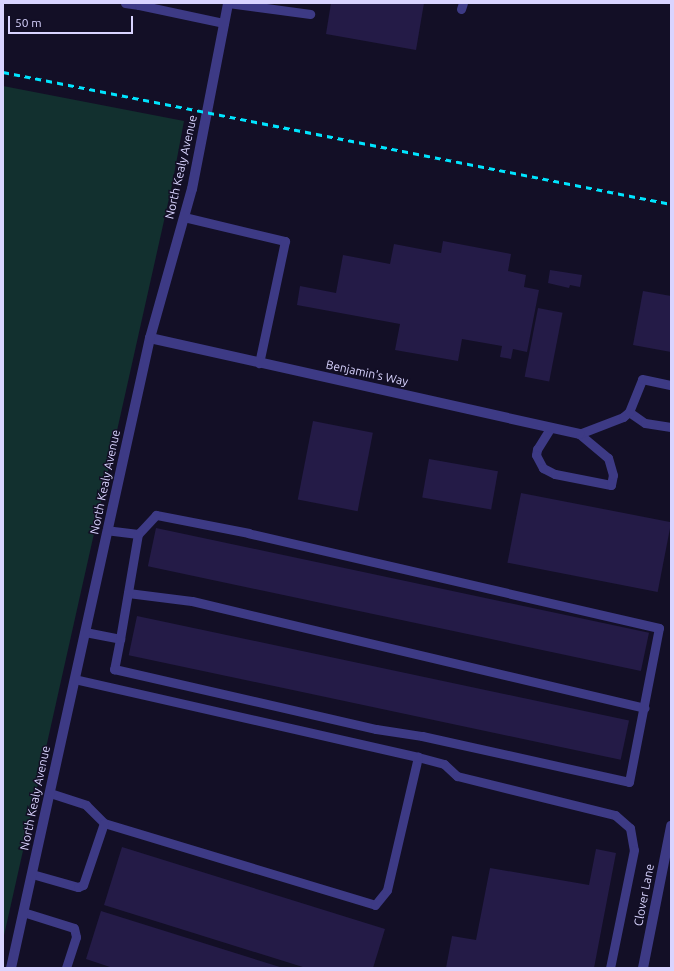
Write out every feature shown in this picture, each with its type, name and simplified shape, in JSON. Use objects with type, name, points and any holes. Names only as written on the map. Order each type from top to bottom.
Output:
[{"type":"street","name":"North Kealy Avenue","points":[[11,968],[150,338],[192,189],[228,3]]},
{"type":"street","name":"Benjamin's Way","points":[[150,338],[579,434]]},
{"type":"street","name":"Clover Lane","points":[[643,968],[671,826]]},
{"type":"lane","points":[[125,3],[139,4],[224,23]]},
{"type":"lane","points":[[228,3],[310,14]]},
{"type":"lane","points":[[184,216],[285,241],[259,363]]},
{"type":"lane","points":[[551,427],[536,455],[543,468],[555,474],[611,485],[613,475],[608,458],[579,434],[623,417],[629,412],[642,379],[671,385]]},
{"type":"lane","points":[[629,412],[645,423],[671,427]]},
{"type":"lane","points":[[156,515],[249,533],[659,628],[629,782],[422,736],[376,729],[114,669],[128,593],[138,534],[156,515]]},
{"type":"lane","points":[[108,530],[138,534]]},
{"type":"lane","points":[[128,593],[192,601],[644,708]]},
{"type":"lane","points":[[85,632],[120,639]]},
{"type":"lane","points":[[75,679],[418,757],[444,764],[457,776],[615,814],[630,828],[634,850],[610,968]]},
{"type":"lane","points":[[50,793],[86,805],[104,823],[375,905],[387,890],[418,757]]},
{"type":"lane","points":[[32,874],[78,887],[83,885],[104,823]]},
{"type":"lane","points":[[23,912],[74,928],[76,937],[66,968]]},
{"type":"green space","points":[[3,86],[184,121],[172,185],[3,940]]},
{"type":"building","points":[[331,3],[424,3],[416,50],[326,34]]},
{"type":"building","points":[[443,241],[511,254],[508,271],[526,275],[524,287],[539,290],[527,352],[513,349],[511,359],[500,357],[502,346],[462,339],[458,361],[395,350],[400,324],[297,305],[300,286],[336,293],[343,255],[390,264],[394,244],[441,253]]},
{"type":"building","points":[[550,270],[582,275],[580,287],[570,285],[569,288],[548,283]]},
{"type":"building","points":[[643,291],[671,296],[671,352],[633,345]]},
{"type":"building","points":[[538,308],[563,313],[549,381],[525,377]]},
{"type":"building","points":[[313,421],[373,433],[358,511],[298,500]]},
{"type":"building","points":[[429,459],[498,471],[491,510],[422,497]]},
{"type":"building","points":[[521,493],[671,522],[658,592],[507,563]]},
{"type":"building","points":[[156,528],[649,633],[641,671],[148,566]]},
{"type":"building","points":[[137,616],[629,721],[621,760],[129,655]]},
{"type":"building","points":[[122,847],[385,929],[373,968],[306,968],[104,905]]},
{"type":"building","points":[[596,849],[616,853],[594,968],[446,968],[452,936],[476,940],[490,868],[589,885]]},
{"type":"building","points":[[101,911],[283,968],[113,968],[86,959]]},
{"type":"railway","points":[[3,72],[671,204]]}]
